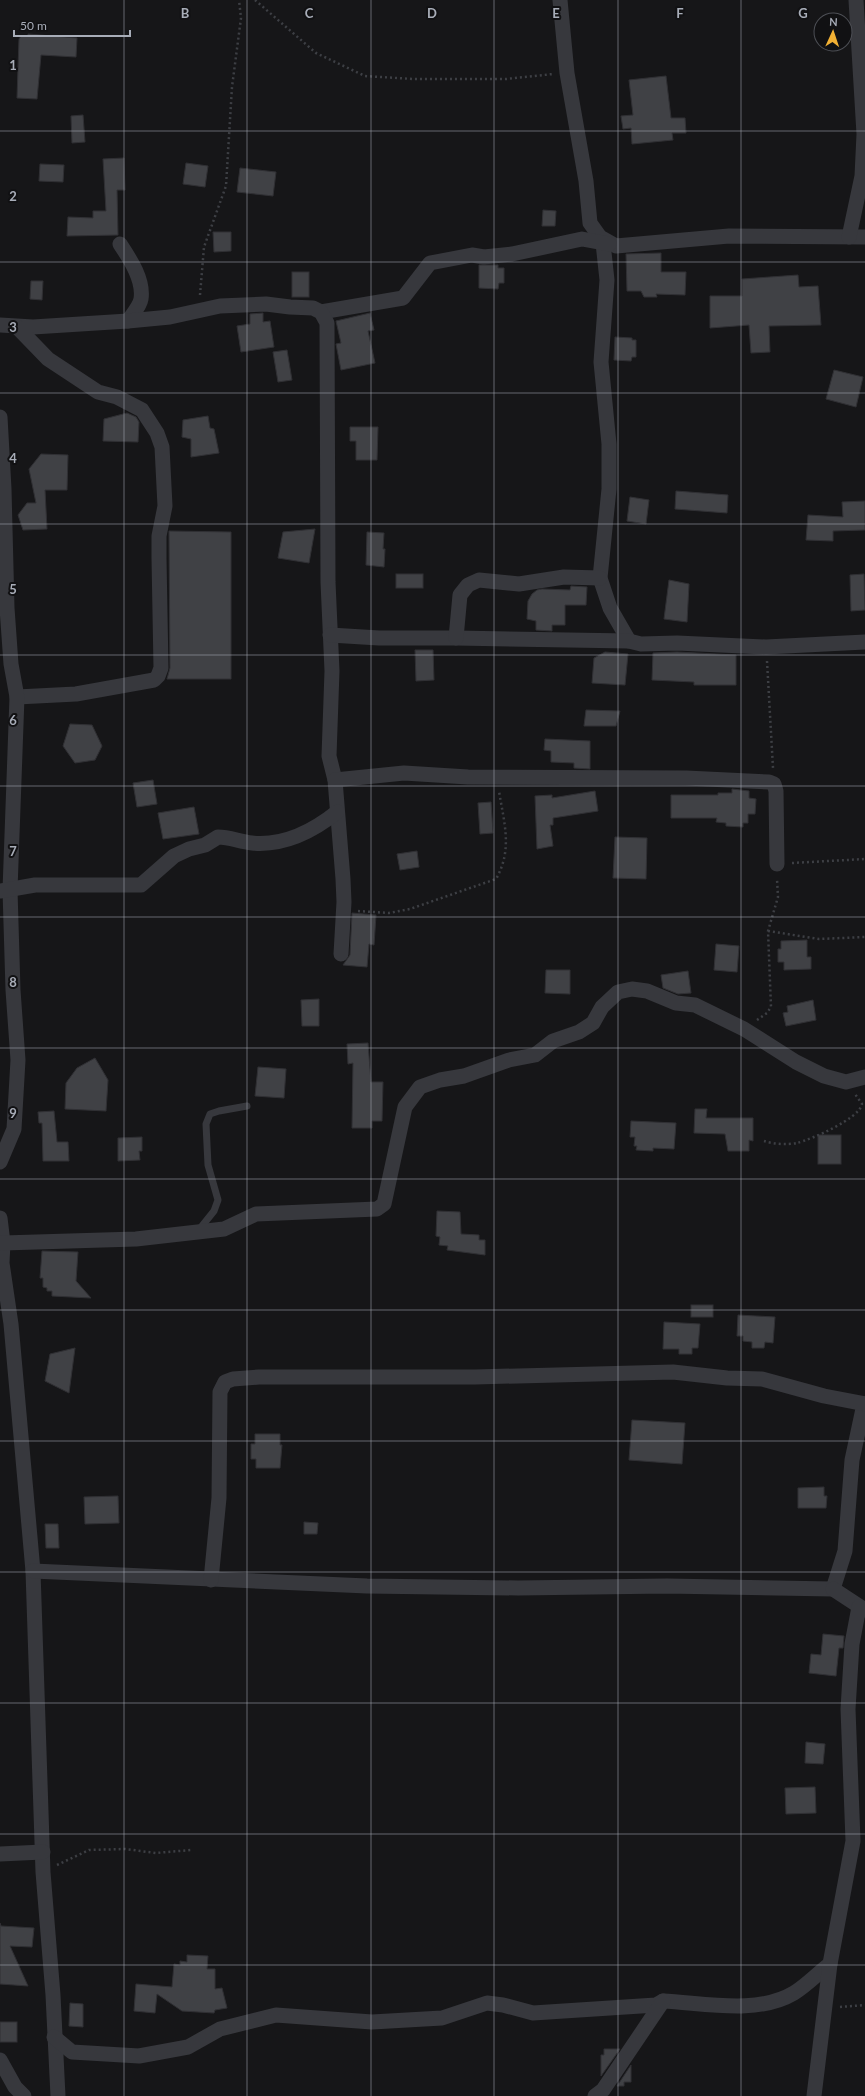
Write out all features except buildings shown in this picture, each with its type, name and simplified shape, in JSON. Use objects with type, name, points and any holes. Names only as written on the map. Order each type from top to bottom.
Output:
[{"type":"street","points":[[560,0],[567,73],[586,182],[590,224],[600,237],[610,244]]},
{"type":"street","points":[[848,237],[862,176],[864,134],[856,0]]},
{"type":"street","points":[[321,312],[366,303],[403,298],[430,264],[472,256],[484,257],[512,254],[582,239],[610,244],[729,236],[865,237]]},
{"type":"street","points":[[120,244],[131,259],[139,281],[141,300],[128,321]]},
{"type":"street","points":[[610,244],[601,362],[609,452],[609,489],[600,578],[610,608],[629,641]]},
{"type":"street","points":[[0,325],[17,327],[170,318],[220,306],[266,304],[313,308],[321,312],[327,323],[328,582],[332,671],[329,756],[335,780],[343,879],[341,954]]},
{"type":"street","points":[[17,327],[48,359],[98,392],[117,397],[142,410],[148,417],[162,446],[165,506],[159,536],[161,668],[158,676],[154,680],[76,694],[17,697]]},
{"type":"street","points":[[0,417],[4,489],[7,608],[11,664],[17,697],[5,890],[18,1060],[0,1162]]},
{"type":"street","points":[[456,638],[460,595],[468,585],[479,580],[519,584],[564,577],[600,578]]},
{"type":"street","points":[[330,635],[379,638],[629,641],[642,644],[677,643],[766,647],[865,642]]},
{"type":"street","points":[[335,780],[404,773],[497,777],[738,779],[769,782],[774,784],[776,791],[777,864]]},
{"type":"street","points":[[5,890],[35,885],[141,885],[174,856],[189,849],[205,845],[218,837],[251,843],[282,842],[316,828],[337,812]]},
{"type":"street","points":[[3,1243],[136,1239],[224,1229],[256,1214],[377,1209],[384,1204],[405,1107],[420,1087],[440,1080],[464,1076],[509,1060],[535,1055],[552,1041],[579,1032],[593,1022],[602,1007],[618,992],[632,990],[647,991],[676,1003],[695,1005],[744,1029],[824,1076],[846,1082],[865,1076]]},
{"type":"street","points":[[0,1218],[3,1243],[2,1263],[11,1324],[33,1571],[42,1872],[53,1995],[58,2096]]},
{"type":"street","points":[[211,1580],[219,1498],[220,1392],[225,1382],[233,1379],[258,1377],[476,1377],[674,1372],[728,1378],[762,1379],[824,1396],[865,1404],[852,1460],[846,1551],[833,1589]]},
{"type":"street","points":[[33,1571],[367,1586],[518,1588],[667,1586],[833,1589],[862,1608],[852,1644],[848,1709],[853,1841],[830,1964],[826,2008],[814,2096]]},
{"type":"street","points":[[0,1854],[42,1852]]},
{"type":"street","points":[[54,2037],[72,2052],[139,2056],[188,2047],[220,2029],[276,2015],[372,2022],[442,2018],[487,2003],[503,2004],[533,2013],[656,2005],[663,2001],[756,2006],[776,2002],[795,1992],[830,1964]]},
{"type":"street","points":[[595,2096],[603,2090],[663,2001]]},
{"type":"street","points":[[0,2060],[15,2087],[24,2096]]},
{"type":"lane","points":[[196,1232],[214,1211],[218,1200],[208,1165],[206,1124],[210,1114],[219,1110],[247,1106]]},
{"type":"path","points":[[199,312],[204,247],[226,186],[232,87],[241,18],[239,0]]},
{"type":"path","points":[[255,0],[316,53],[365,76],[413,79],[506,79],[567,73]]},
{"type":"path","points":[[766,647],[774,784]]},
{"type":"path","points":[[343,910],[389,913],[410,909],[496,879],[502,868],[507,847],[497,777]]},
{"type":"path","points":[[744,1029],[767,1013],[771,1007],[768,931],[778,897],[777,864],[865,859]]},
{"type":"path","points":[[768,931],[819,939],[865,936]]},
{"type":"path","points":[[764,1141],[797,1143],[839,1125],[854,1115],[862,1104],[846,1082]]},
{"type":"path","points":[[42,1872],[88,1850],[125,1849],[156,1853],[191,1850]]},
{"type":"path","points":[[826,2008],[865,2005]]}]
